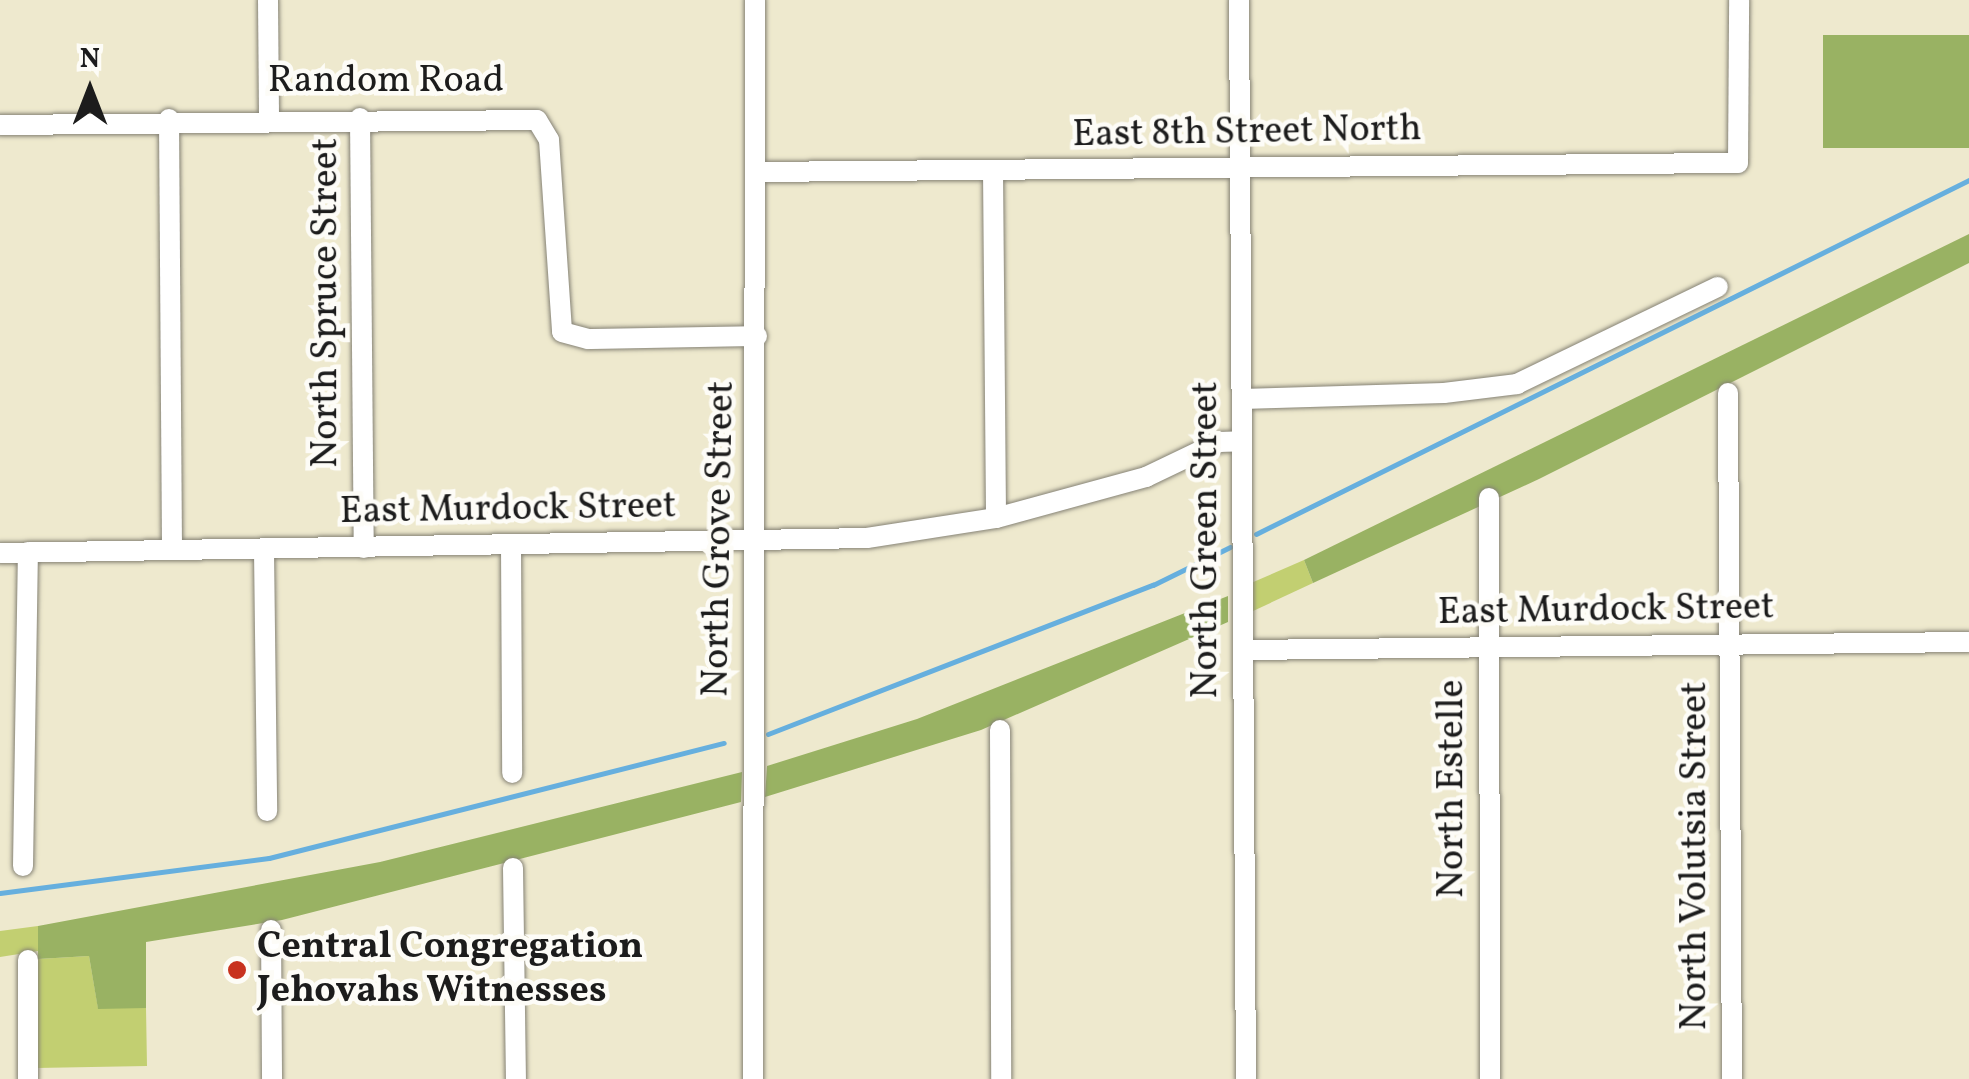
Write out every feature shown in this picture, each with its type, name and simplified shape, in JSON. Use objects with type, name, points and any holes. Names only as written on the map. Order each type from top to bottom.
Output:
[{"type":"street","points":[[268,0],[269,118]]},
{"type":"street","name":"North Grove Street","points":[[754,1079],[755,0]]},
{"type":"street","name":"North Green Street","points":[[1240,0],[1246,1079]]},
{"type":"street","name":"East 8th Street North","points":[[756,172],[1738,162],[1739,0]]},
{"type":"street","name":"Random Road","points":[[0,125],[169,119],[522,116],[548,128],[562,332],[588,339],[757,336]]},
{"type":"street","name":"North Spruce Street","points":[[360,118],[364,548]]},
{"type":"street","points":[[169,119],[172,550]]},
{"type":"street","points":[[993,170],[996,518]]},
{"type":"street","points":[[1242,399],[1444,393],[1517,384],[1709,291]]},
{"type":"street","name":"North Volutsia Street","points":[[1728,393],[1732,1079]]},
{"type":"street","name":"East Murdock Street","points":[[0,552],[867,538],[996,518],[1146,476],[1219,442],[1242,441]]},
{"type":"street","name":"North Estelle","points":[[1488,498],[1490,1079]]},
{"type":"street","points":[[512,544],[512,773]]},
{"type":"street","points":[[264,550],[267,811]]},
{"type":"street","points":[[24,866],[28,552]]},
{"type":"street","name":"East Murdock Street","points":[[1243,650],[1969,642]]},
{"type":"street","points":[[1000,730],[1002,1079]]},
{"type":"street","points":[[514,868],[516,1079]]},
{"type":"street","points":[[271,930],[272,1079]]},
{"type":"street","points":[[28,960],[28,1079]]},
{"type":"green space","points":[[1823,35],[1969,35],[1969,148],[1823,148]]},
{"type":"green space","points":[[1969,234],[1969,263],[1539,479],[1313,583],[1304,560]]},
{"type":"green space","points":[[1304,560],[1313,583],[1251,612],[1251,583]]},
{"type":"green space","points":[[1228,596],[1228,622],[981,730],[765,797],[767,766],[917,719]]},
{"type":"green space","points":[[742,772],[741,802],[282,920],[146,942],[146,1008],[98,1009],[89,956],[38,959],[38,926],[380,862]]},
{"type":"green space","points":[[38,926],[38,951],[0,957],[0,931]]},
{"type":"green space","points":[[89,956],[98,1008],[146,1008],[147,1066],[36,1068],[38,959]]},
{"type":"waterway","points":[[1256,534],[1969,180]]},
{"type":"waterway","points":[[768,734],[1153,585],[1230,547]]},
{"type":"waterway","points":[[0,893],[269,858],[724,743]]},
{"type":"place","name":"Central Congregation Jehovahs Witnesses","points":[[237,970]]}]
